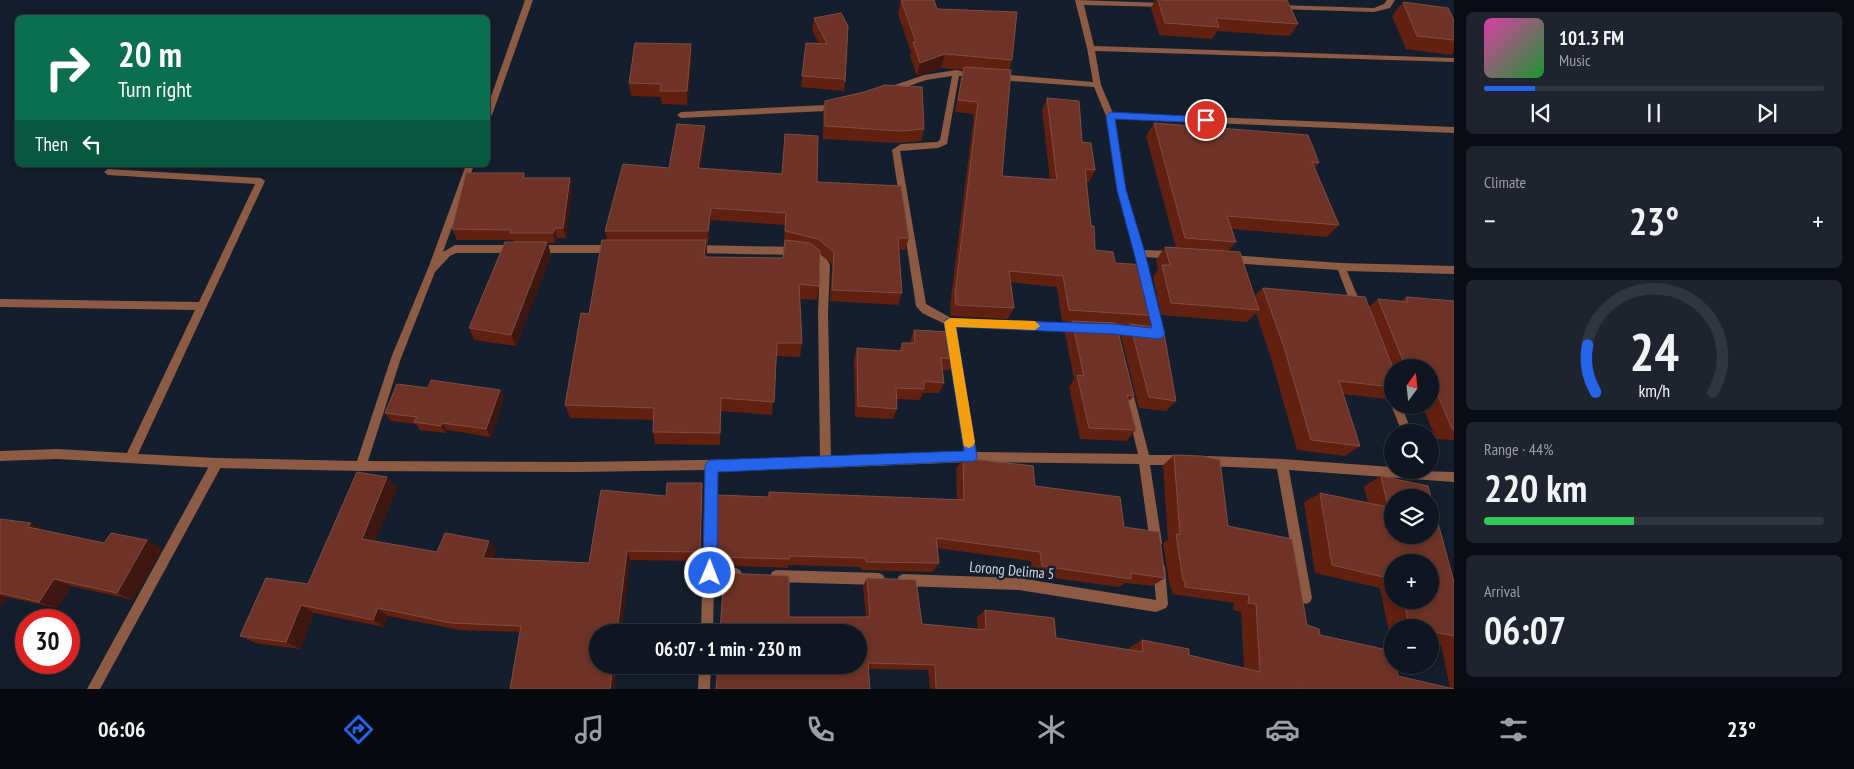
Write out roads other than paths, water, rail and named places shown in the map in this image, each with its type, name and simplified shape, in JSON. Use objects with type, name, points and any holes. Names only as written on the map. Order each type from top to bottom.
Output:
[{"type":"street","points":[[490,109],[529,0]]},
{"type":"street","points":[[1266,7],[1374,10],[1387,6],[1391,0]]},
{"type":"street","points":[[1148,289],[1122,190],[1110,116],[1097,85],[1080,1],[1178,5]]},
{"type":"street","points":[[1091,48],[1454,60]]},
{"type":"street","points":[[884,92],[941,73],[975,75]]},
{"type":"street","points":[[956,73],[944,142],[938,145],[901,147],[896,150],[919,301],[925,310],[950,322],[1114,334],[1150,333]]},
{"type":"street","points":[[984,76],[1097,85]]},
{"type":"street","points":[[681,116],[826,108],[842,105]]},
{"type":"street","points":[[1110,116],[1454,130]]},
{"type":"street","points":[[361,466],[396,358],[469,167]]},
{"type":"street","points":[[108,172],[261,181],[130,458]]},
{"type":"street","points":[[431,270],[447,253],[455,249],[624,250]]},
{"type":"street","points":[[684,250],[784,250],[804,252],[822,259],[825,265],[826,463]]},
{"type":"street","points":[[1140,253],[1188,256]]},
{"type":"street","points":[[1216,258],[1341,267],[1454,270]]},
{"type":"street","points":[[1341,267],[1359,313]]},
{"type":"street","points":[[0,303],[202,306]]},
{"type":"street","points":[[950,322],[971,457]]},
{"type":"street","points":[[1124,375],[1144,458]]},
{"type":"street","points":[[0,456],[57,454],[217,463],[361,466],[711,466],[971,457],[1144,458],[1384,470]]},
{"type":"street","name":"Lorong Delima 5","points":[[710,573],[1019,584],[1156,606],[1162,604],[1162,590],[1144,458]]},
{"type":"street","points":[[93,689],[217,463]]},
{"type":"street","points":[[1282,464],[1306,598]]},
{"type":"street","points":[[707,624],[711,466]]},
{"type":"street","points":[[1439,475],[1454,477]]},
{"type":"street","points":[[704,689],[705,674]]}]
